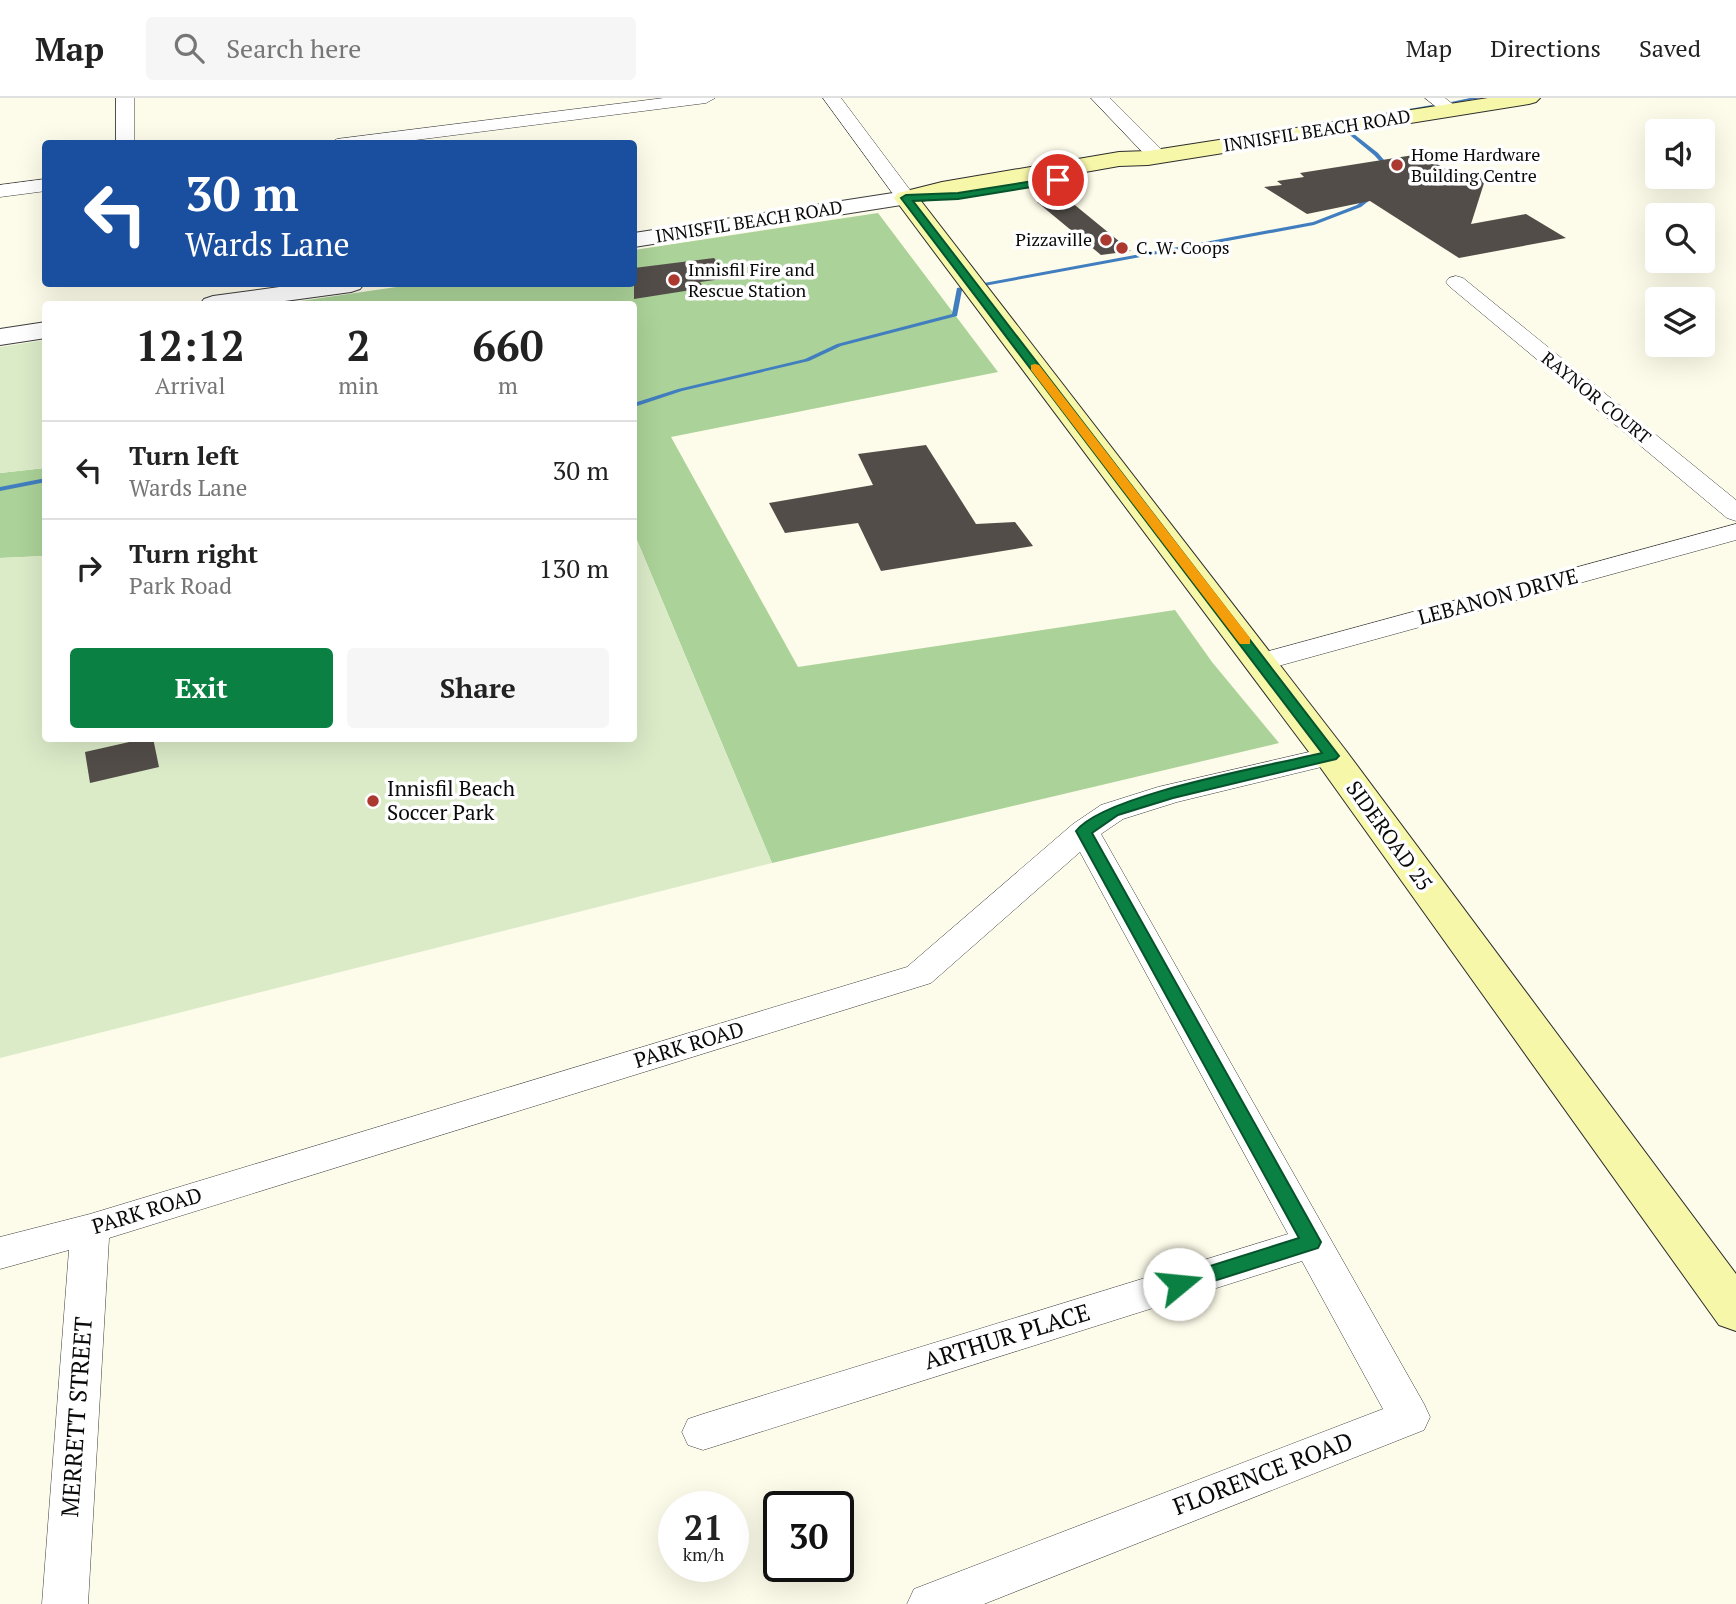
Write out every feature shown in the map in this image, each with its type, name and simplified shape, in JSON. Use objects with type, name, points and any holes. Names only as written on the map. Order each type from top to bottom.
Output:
[{"type":"main road","name":"INNISFIL BEACH ROAD","points":[[906,198],[942,189],[1119,159],[1153,158],[1442,104],[1529,98]]},
{"type":"main road","name":"SIDEROAD 25","points":[[906,198],[1261,662],[1736,1311]]},
{"type":"street","points":[[125,98],[125,140]]},
{"type":"street","points":[[566,98],[573,115]]},
{"type":"street","points":[[372,140],[706,98]]},
{"type":"street","name":"SIDEROAD 25","points":[[832,98],[906,198]]},
{"type":"street","points":[[1100,98],[1153,158]]},
{"type":"street","points":[[476,128],[484,140]]},
{"type":"street","points":[[0,191],[42,186]]},
{"type":"street","name":"INNISFIL BEACH ROAD","points":[[637,240],[906,198]]},
{"type":"street","name":"RAYNOR COURT","points":[[1456,282],[1736,513]]},
{"type":"street","points":[[234,301],[330,287]]},
{"type":"street","points":[[0,337],[42,331]]},
{"type":"street","name":"LEBANON DRIVE","points":[[1261,662],[1736,532]]},
{"type":"street","name":"PARK ROAD","points":[[0,1252],[90,1229],[919,975],[1084,831],[1112,812],[1169,794],[1331,756]]},
{"type":"street","points":[[1084,831],[1311,1242]]},
{"type":"street","name":"MERRETT STREET","points":[[65,1604],[90,1229]]},
{"type":"street","name":"ARTHUR PLACE","points":[[703,1432],[1311,1242]]},
{"type":"street","name":"FLORENCE ROAD","points":[[930,1604],[1409,1417],[1311,1242]]},
{"type":"green space","points":[[878,213],[998,372],[671,437],[798,667],[1175,610],[1212,662],[1279,743],[772,863],[637,540],[637,301],[301,301],[396,287],[637,287],[637,250]]},
{"type":"green space","points":[[42,340],[42,468],[0,473],[0,347]]},
{"type":"green space","points":[[42,468],[42,556],[0,558],[0,473]]},
{"type":"green space","name":"Innisfil Beach Soccer Park","points":[[637,540],[772,863],[0,1058],[0,558],[42,556],[42,742],[637,742]]},
{"type":"building","points":[[1420,154],[1458,176],[1472,173],[1485,180],[1471,224],[1526,214],[1566,238],[1459,258],[1370,201],[1307,214],[1264,187],[1282,185],[1277,181],[1304,177],[1300,173]]},
{"type":"building","points":[[1065,197],[1131,251],[1101,255],[1037,202]]},
{"type":"building","name":"Innisfil Fire and Rescue Station","points":[[714,258],[729,278],[700,282],[704,288],[634,299],[637,268]]},
{"type":"building","points":[[926,445],[976,524],[1015,522],[1033,546],[881,571],[858,523],[785,533],[769,503],[873,485],[858,454]]},
{"type":"building","points":[[129,742],[154,742],[159,767],[90,783],[85,752]]},
{"type":"waterway","points":[[1453,102],[1479,98]]},
{"type":"waterway","points":[[1387,167],[1376,154],[1336,122],[1432,106]]},
{"type":"waterway","points":[[637,404],[680,390],[807,360],[839,345],[955,315],[959,289],[1314,223],[1359,206],[1372,196]]},
{"type":"waterway","points":[[0,489],[42,481]]},
{"type":"slow traffic","points":[[1035,367],[1245,641]]},
{"type":"place","name":"Home Hardware Building Centre","points":[[1397,165]]},
{"type":"place","name":"Pizzaville","points":[[1106,240]]},
{"type":"place","name":"C. W. Coops","points":[[1122,248]]},
{"type":"place","name":"Innisfil Fire and Rescue Station","points":[[674,280]]},
{"type":"place","name":"Innisfil Beach Soccer Park","points":[[373,801]]},
{"type":"route","points":[[1058,180],[958,196],[906,198],[1331,756],[1169,794],[1112,812],[1084,831],[1311,1242],[1179,1284]]}]
